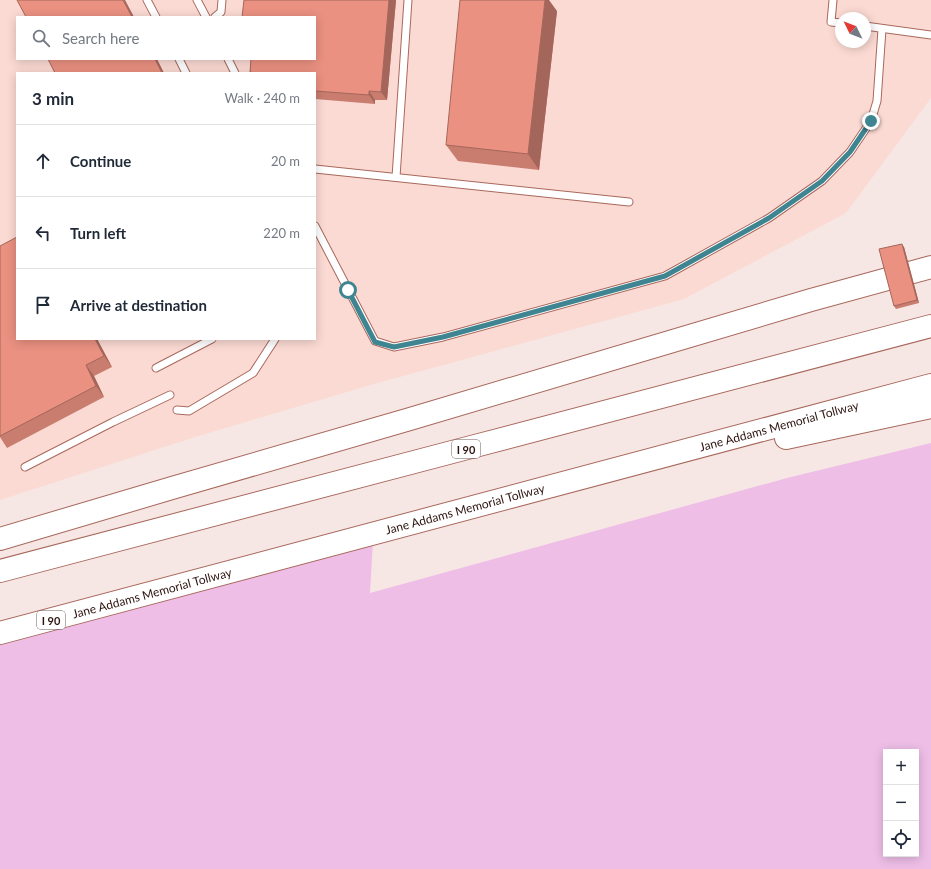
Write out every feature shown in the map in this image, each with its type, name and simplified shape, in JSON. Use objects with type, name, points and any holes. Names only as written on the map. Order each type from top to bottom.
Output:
[{"type":"highway","points":[[0,539],[931,266]]},
{"type":"highway","name":"I 90","points":[[0,571],[931,326]]},
{"type":"highway","name":"Jane Addams Memorial Tollway","points":[[0,633],[931,385]]},
{"type":"highway","points":[[486,504],[931,407]]},
{"type":"lane","points":[[147,0],[155,16]]},
{"type":"lane","points":[[197,0],[205,16]]},
{"type":"lane","points":[[217,16],[220,12],[222,0]]},
{"type":"lane","points":[[396,177],[408,0]]},
{"type":"lane","points":[[834,0],[831,22],[835,22]]},
{"type":"lane","points":[[871,27],[931,35]]},
{"type":"lane","points":[[316,228],[375,342],[394,347],[443,337],[665,276],[776,213],[822,181],[850,152],[871,121],[877,100],[882,29]]},
{"type":"lane","points":[[180,60],[186,72]]},
{"type":"lane","points":[[228,60],[234,72]]},
{"type":"lane","points":[[316,169],[629,202]]},
{"type":"lane","points":[[156,368],[210,340]]},
{"type":"lane","points":[[177,410],[189,411],[253,373],[274,340]]},
{"type":"lane","points":[[25,467],[112,422],[170,395]]},
{"type":"shaded area","points":[[0,0],[931,0],[931,98],[846,213],[684,299],[374,384],[195,437],[0,500]]},
{"type":"shaded area","points":[[931,443],[931,869],[0,869],[0,634],[373,541],[370,593],[787,478]]},
{"type":"building","points":[[17,0],[123,0],[131,16],[25,16]]},
{"type":"building","points":[[244,0],[389,0],[381,92],[369,91],[369,95],[316,91],[316,72],[250,72],[251,60],[316,60],[316,16],[242,16]]},
{"type":"building","points":[[460,0],[545,0],[528,154],[446,145]]},
{"type":"building","points":[[48,60],[156,60],[162,72],[54,72]]},
{"type":"building","points":[[16,238],[16,340],[96,340],[104,356],[86,365],[96,386],[0,436],[0,246]]},
{"type":"building","points":[[902,244],[917,300],[894,306],[879,249]]},
{"type":"route","points":[[348,290],[375,342],[394,347],[443,337],[665,276],[769,218],[822,181],[850,152],[871,121]]}]
